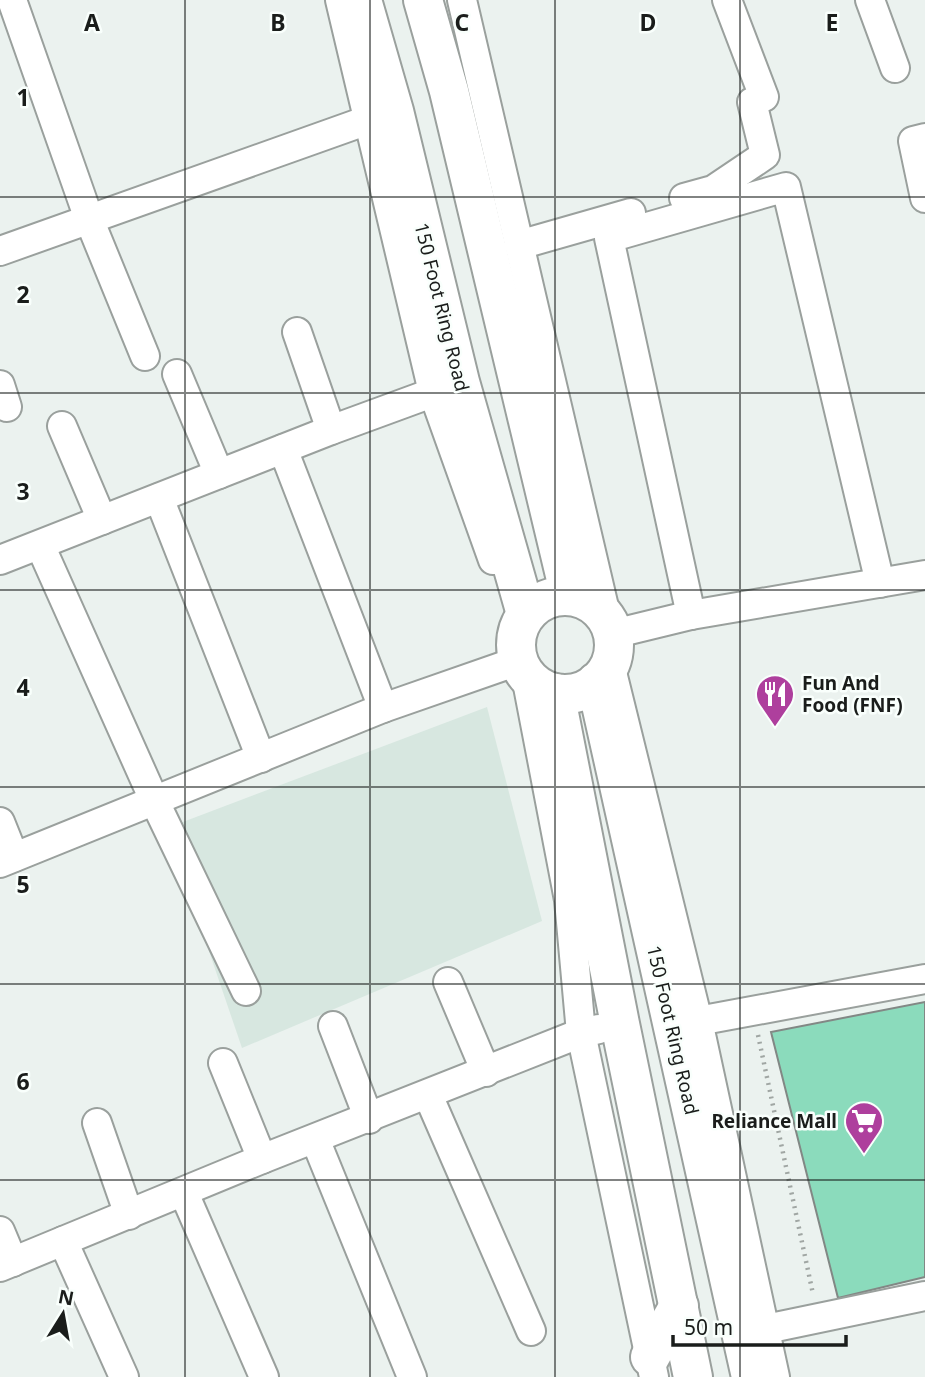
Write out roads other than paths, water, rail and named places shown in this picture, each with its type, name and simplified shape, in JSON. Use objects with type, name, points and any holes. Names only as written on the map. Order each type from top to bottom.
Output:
[{"type":"highway","name":"150 Foot Ring Road","points":[[362,0],[381,115],[447,387],[528,654],[620,1024],[694,1377]]},
{"type":"highway","points":[[424,0],[502,307],[570,596]]},
{"type":"highway","points":[[554,596],[570,596],[585,600],[598,608],[607,650],[588,689],[572,694],[528,654],[539,602],[554,596]]},
{"type":"highway","name":"150 Foot Ring Road","points":[[607,650],[765,1364]]},
{"type":"highway","points":[[652,1367],[679,1306]]},
{"type":"street","points":[[12,0],[89,219],[145,356]]},
{"type":"street","points":[[0,251],[381,115],[340,0]]},
{"type":"street","points":[[463,0],[607,650],[698,1021],[765,1364],[819,1318],[925,1296]]},
{"type":"street","points":[[519,245],[713,190],[765,155],[758,99],[726,0]]},
{"type":"street","points":[[870,0],[895,68]]},
{"type":"street","points":[[925,138],[913,141],[925,198]]},
{"type":"street","points":[[691,615],[609,238],[786,187],[880,583]]},
{"type":"street","points":[[297,332],[331,430]]},
{"type":"street","points":[[177,374],[219,474]]},
{"type":"street","points":[[0,560],[447,387]]},
{"type":"street","points":[[62,426],[102,520]]},
{"type":"street","points":[[283,449],[383,708]]},
{"type":"street","points":[[159,498],[261,758]]},
{"type":"street","points":[[40,545],[155,802],[246,991]]},
{"type":"street","points":[[607,650],[691,615],[925,575]]},
{"type":"street","points":[[0,822],[7,860],[383,708],[528,654],[569,900],[581,1033],[652,1367]]},
{"type":"street","points":[[698,1021],[925,979]]},
{"type":"street","points":[[447,982],[486,1072]]},
{"type":"street","points":[[0,1231],[7,1264],[262,1159],[369,1119],[581,1033],[620,1024]]},
{"type":"street","points":[[333,1026],[369,1119]]},
{"type":"street","points":[[223,1063],[262,1159]]},
{"type":"street","points":[[428,1095],[531,1331]]},
{"type":"street","points":[[97,1123],[129,1215]]},
{"type":"street","points":[[315,1139],[412,1377]]},
{"type":"street","points":[[184,1193],[264,1377]]},
{"type":"street","points":[[63,1241],[124,1377]]},
{"type":"place","name":"Fun And Food (FNF)","points":[[775,728]]},
{"type":"place","name":"Reliance Mall","points":[[864,1155]]}]
